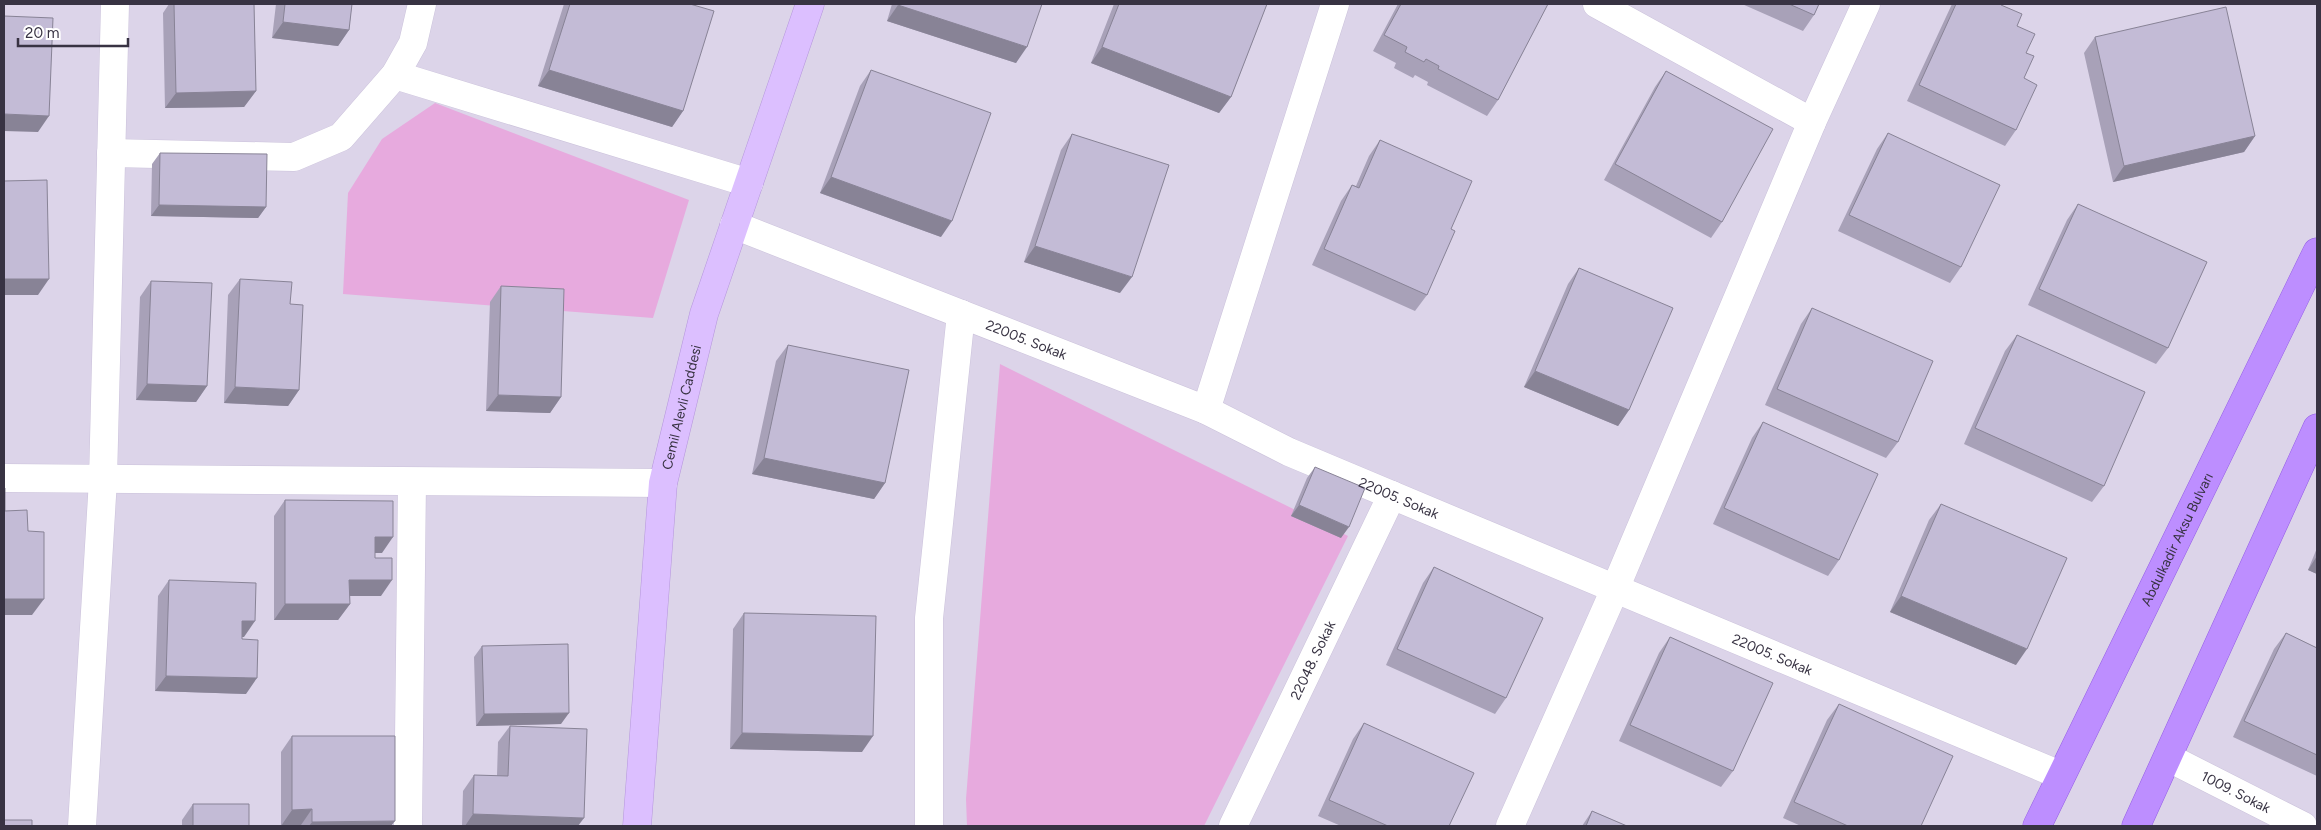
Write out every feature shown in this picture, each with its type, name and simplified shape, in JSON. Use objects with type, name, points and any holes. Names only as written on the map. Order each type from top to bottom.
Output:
[{"type":"main road","name":"Abdulkadir Aksu Bulvarı","points":[[2036,826],[2317,252]]},
{"type":"main road","points":[[2136,826],[2169,758],[2317,428]]},
{"type":"street","points":[[82,826],[103,480],[115,4]]},
{"type":"street","points":[[111,153],[294,157],[341,137],[395,75],[413,42],[422,4]]},
{"type":"street","name":"Cemil Alevli Caddesi","points":[[637,826],[662,483],[704,314],[810,4]]},
{"type":"street","points":[[1206,410],[1335,4]]},
{"type":"street","points":[[1598,4],[1812,122]]},
{"type":"street","points":[[1510,826],[1615,589],[1812,122],[1866,4]]},
{"type":"street","points":[[395,75],[749,184]]},
{"type":"street","name":"22005. Sokak","points":[[734,225],[1206,410],[1290,452],[2060,776]]},
{"type":"street","points":[[929,826],[929,618],[961,314]]},
{"type":"street","points":[[4,478],[662,483]]},
{"type":"street","points":[[408,826],[412,482]]},
{"type":"street","name":"22048. Sokak","points":[[1234,826],[1392,495]]},
{"type":"street","name":"1009. Sokak","points":[[2169,758],[2303,826]]},
{"type":"shaded area","points":[[4,4],[2317,4],[2317,826],[4,826]]},
{"type":"shaded area","points":[[435,103],[689,200],[653,318],[343,294],[348,193],[382,139]]},
{"type":"shaded area","points":[[1000,364],[1348,536],[1204,826],[967,826],[966,799]]},
{"type":"building","points":[[174,4],[254,4],[256,91],[176,93]]},
{"type":"building","points":[[285,4],[352,4],[349,30],[283,22]]},
{"type":"building","points":[[570,4],[690,4],[714,11],[683,111],[549,70]]},
{"type":"building","points":[[898,4],[1042,4],[1027,47]]},
{"type":"building","points":[[1119,4],[1267,4],[1231,97],[1102,47]]},
{"type":"building","points":[[1401,4],[1548,4],[1498,100],[1438,69],[1439,66],[1426,59],[1424,62],[1405,52],[1407,47],[1384,35]]},
{"type":"building","points":[[1789,4],[1819,4],[1814,15]]},
{"type":"building","points":[[1956,4],[2001,4],[2022,14],[2017,26],[2035,34],[2026,53],[2034,56],[2024,78],[2037,85],[2016,130],[1919,85]]},
{"type":"building","points":[[2226,7],[2255,136],[2124,166],[2095,37]]},
{"type":"building","points":[[4,16],[53,18],[49,116],[4,114]]},
{"type":"building","points":[[871,70],[991,113],[952,221],[831,177]]},
{"type":"building","points":[[1666,71],[1773,129],[1722,222],[1615,164]]},
{"type":"building","points":[[1888,133],[2000,185],[1961,267],[1849,215]]},
{"type":"building","points":[[1072,134],[1169,165],[1132,277],[1035,246]]},
{"type":"building","points":[[1380,140],[1472,181],[1451,229],[1455,231],[1427,295],[1324,249],[1352,185],[1359,188]]},
{"type":"building","points":[[160,153],[267,154],[266,207],[159,205]]},
{"type":"building","points":[[47,180],[49,279],[4,279],[4,181]]},
{"type":"building","points":[[2078,204],[2207,262],[2168,348],[2039,289]]},
{"type":"building","points":[[1579,268],[1673,308],[1629,410],[1535,371]]},
{"type":"building","points":[[240,279],[292,282],[290,304],[303,305],[299,390],[235,387]]},
{"type":"building","points":[[151,281],[212,283],[207,386],[147,384]]},
{"type":"building","points":[[501,286],[564,289],[561,397],[498,395]]},
{"type":"building","points":[[1812,308],[1933,361],[1898,442],[1777,389]]},
{"type":"building","points":[[2017,335],[2145,392],[2104,486],[1975,428]]},
{"type":"building","points":[[788,345],[909,370],[885,483],[764,458]]},
{"type":"building","points":[[1763,422],[1878,474],[1839,560],[1724,508]]},
{"type":"building","points":[[1315,467],[1365,488],[1349,527],[1299,505]]},
{"type":"building","points":[[4,488],[5,511],[27,510],[28,531],[44,532],[44,599],[4,599]]},
{"type":"building","points":[[285,500],[393,501],[393,537],[375,537],[375,558],[392,558],[392,580],[349,580],[350,604],[285,604]]},
{"type":"building","points":[[1941,504],[2067,558],[2027,649],[1901,596]]},
{"type":"building","points":[[1434,567],[1543,618],[1506,698],[1397,649]]},
{"type":"building","points":[[169,580],[256,583],[255,621],[242,621],[242,639],[258,640],[257,678],[166,676]]},
{"type":"building","points":[[744,613],[876,616],[873,736],[742,733]]},
{"type":"building","points":[[2286,633],[2317,648],[2317,755],[2244,721]]},
{"type":"building","points":[[1670,637],[1773,683],[1733,771],[1630,725]]},
{"type":"building","points":[[568,644],[569,713],[484,714],[482,646]]},
{"type":"building","points":[[1839,704],[1953,756],[1921,826],[1848,826],[1794,802]]},
{"type":"building","points":[[1364,723],[1474,773],[1449,826],[1388,826],[1329,800]]},
{"type":"building","points":[[510,726],[587,729],[584,818],[473,814],[474,775],[508,776]]},
{"type":"building","points":[[292,736],[395,736],[395,821],[312,822],[312,809],[292,810]]},
{"type":"building","points":[[193,804],[249,804],[249,826],[193,826]]},
{"type":"building","points":[[1592,811],[1627,826],[1586,826]]},
{"type":"building","points":[[4,820],[32,820],[32,826],[4,826]]}]
